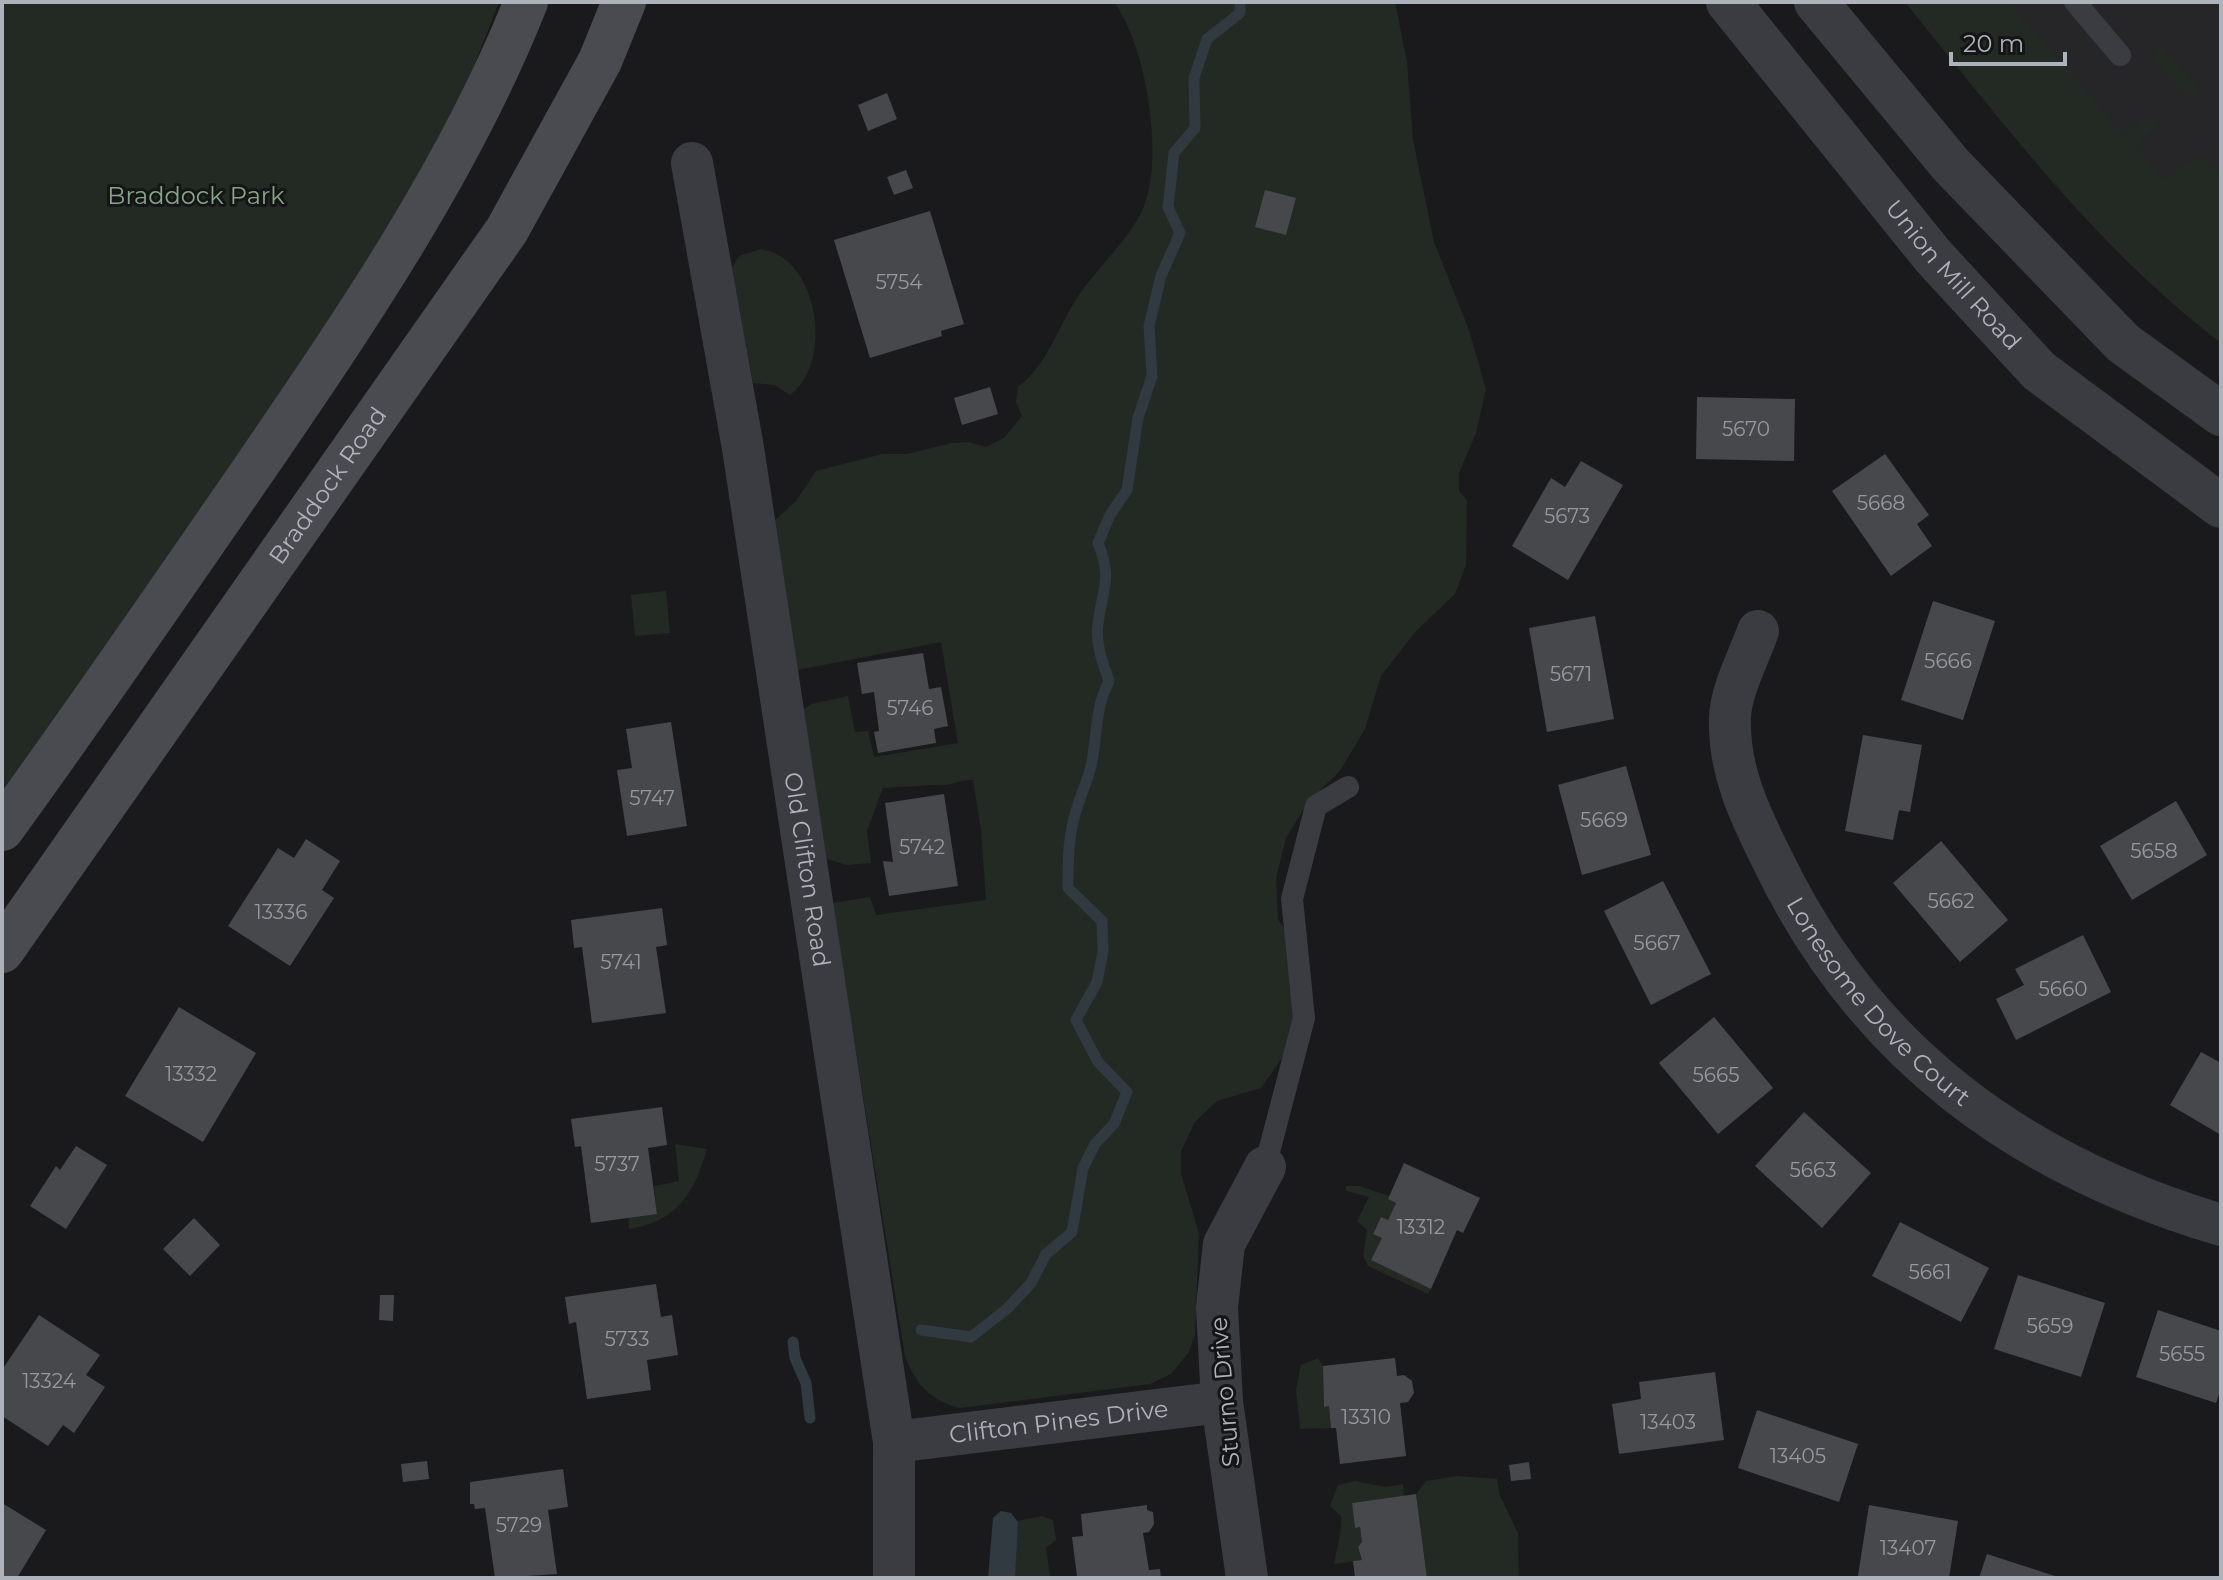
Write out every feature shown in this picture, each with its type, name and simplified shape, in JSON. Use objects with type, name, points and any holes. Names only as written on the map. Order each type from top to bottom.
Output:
[{"type":"main road","points":[[2,829],[333,353],[413,223],[478,107],[526,2]]},
{"type":"main road","name":"Braddock Road","points":[[2,951],[507,230],[600,61],[624,2]]},
{"type":"street","name":"Union Mill Road","points":[[1728,2],[1933,256],[2039,371],[2221,506]]},
{"type":"street","points":[[1816,2],[1951,165],[2123,343],[2221,414]]},
{"type":"street","name":"Old Clifton Road","points":[[692,163],[745,463],[894,1442],[894,1578]]},
{"type":"street","name":"Lonesome Dove Court","points":[[1758,631],[1730,712],[1734,766],[1749,813],[1791,899],[1850,987],[1914,1056],[2002,1128],[2092,1179],[2221,1225]]},
{"type":"street","name":"Sturno Drive","points":[[1247,1578],[1222,1402],[1217,1307],[1224,1244],[1265,1167]]},
{"type":"street","name":"Clifton Pines Drive","points":[[894,1442],[1222,1402]]},
{"type":"lane","points":[[2075,2],[2120,55]]},
{"type":"lane","points":[[1265,1167],[1304,1018],[1292,899],[1316,806],[1348,787]]},
{"type":"shaded area","points":[[1917,2],[2221,2],[2221,328]]},
{"type":"shaded area","points":[[1001,1511],[1011,1513],[1018,1522],[1015,1578],[988,1578],[993,1518]]},
{"type":"green space","name":"Braddock Park","points":[[2,2],[499,2],[413,223],[2,835]]},
{"type":"green space","points":[[1114,2],[1395,2],[1407,62],[1413,140],[1434,242],[1469,330],[1486,389],[1476,433],[1459,473],[1459,491],[1467,501],[1466,565],[1455,594],[1416,631],[1381,676],[1365,729],[1340,771],[1309,801],[1286,838],[1276,878],[1278,919],[1291,939],[1298,1006],[1287,1051],[1261,1088],[1217,1101],[1195,1122],[1181,1151],[1181,1174],[1199,1233],[1195,1335],[1189,1352],[1171,1374],[1150,1384],[960,1408],[941,1401],[925,1390],[905,1356],[832,903],[870,897],[876,915],[986,900],[981,830],[973,780],[946,785],[883,788],[867,831],[871,863],[846,865],[824,858],[800,711],[812,704],[848,696],[855,732],[868,731],[874,757],[958,743],[941,642],[793,671],[773,522],[796,501],[816,471],[882,454],[906,454],[952,443],[969,442],[986,447],[1004,438],[1022,416],[1016,402],[1018,387],[1036,369],[1082,290],[1135,224],[1148,191],[1152,136],[1144,75],[1126,22]]},
{"type":"green space","points":[[1905,2],[2008,2],[2124,135],[2142,119],[2154,120],[2155,127],[2136,147],[2165,180],[2199,155],[2221,174],[2221,343],[2133,267],[2052,182]]},
{"type":"green space","points":[[2161,48],[2199,88],[2197,96],[2188,97],[2156,62],[2153,56]]},
{"type":"green space","points":[[761,249],[781,256],[796,271],[807,290],[814,313],[812,360],[804,380],[790,395],[774,385],[753,383],[732,268],[739,256]]},
{"type":"green space","points":[[666,591],[670,633],[635,636],[631,595]]},
{"type":"green space","points":[[675,1144],[707,1149],[689,1192],[681,1203],[659,1220],[629,1229],[628,1217],[657,1214],[654,1186],[679,1181]]},
{"type":"green space","points":[[1346,1186],[1359,1186],[1389,1196],[1388,1199],[1396,1203],[1388,1220],[1381,1217],[1373,1233],[1382,1238],[1371,1260],[1431,1289],[1428,1294],[1368,1266],[1363,1256],[1367,1230],[1357,1221],[1369,1197],[1346,1191]]},
{"type":"green space","points":[[1318,1358],[1323,1366],[1324,1406],[1329,1406],[1331,1428],[1300,1429],[1296,1389],[1301,1365]]},
{"type":"green space","points":[[1457,1476],[1497,1479],[1500,1496],[1518,1533],[1519,1578],[1427,1578],[1416,1494],[1426,1481]]},
{"type":"green space","points":[[1355,1481],[1386,1487],[1403,1484],[1404,1496],[1352,1503],[1355,1527],[1360,1527],[1362,1542],[1358,1547],[1362,1560],[1334,1564],[1341,1516],[1330,1506],[1338,1485]]},
{"type":"green space","points":[[1042,1516],[1053,1520],[1056,1540],[1046,1548],[1050,1576],[1054,1578],[1003,1578],[1006,1523]]},
{"type":"building","points":[[887,93],[897,119],[868,131],[858,105]]},
{"type":"building","points":[[906,170],[913,188],[894,195],[887,177]]},
{"type":"building","points":[[1265,190],[1296,198],[1286,235],[1255,227]]},
{"type":"building","points":[[930,211],[964,324],[941,331],[942,336],[870,358],[834,240]]},
{"type":"building","points":[[990,387],[998,414],[962,425],[954,398]]},
{"type":"building","points":[[1697,397],[1795,399],[1794,461],[1696,459]]},
{"type":"building","points":[[1885,454],[1929,515],[1917,524],[1932,546],[1891,576],[1832,491]]},
{"type":"building","points":[[1581,461],[1623,485],[1568,580],[1512,546],[1551,478],[1565,487]]},
{"type":"building","points":[[1933,601],[1995,621],[1963,720],[1901,700]]},
{"type":"building","points":[[1595,616],[1614,719],[1547,732],[1529,628]]},
{"type":"building","points":[[923,653],[929,689],[941,687],[948,726],[934,729],[936,743],[878,753],[874,732],[879,731],[874,692],[862,694],[857,663]]},
{"type":"building","points":[[671,722],[687,826],[627,836],[617,770],[632,768],[626,729]]},
{"type":"building","points":[[1863,735],[1922,745],[1910,812],[1899,810],[1893,840],[1845,831]]},
{"type":"building","points":[[1626,766],[1651,855],[1582,875],[1558,785]]},
{"type":"building","points":[[944,794],[958,886],[889,896],[883,861],[893,862],[885,803]]},
{"type":"building","points":[[2176,801],[2207,855],[2132,900],[2100,846]]},
{"type":"building","points":[[306,839],[340,861],[322,890],[334,898],[290,966],[228,926],[278,848],[294,858]]},
{"type":"building","points":[[1941,841],[2008,920],[1960,962],[1893,883]]},
{"type":"building","points":[[1663,881],[1711,974],[1651,1005],[1604,911]]},
{"type":"building","points":[[662,908],[667,945],[656,947],[666,1013],[592,1023],[582,947],[574,948],[571,920]]},
{"type":"building","points":[[2083,935],[2111,992],[2016,1040],[1996,999],[2024,985],[2015,969]]},
{"type":"building","points":[[179,1007],[256,1053],[203,1142],[125,1096]]},
{"type":"building","points":[[1714,1017],[1773,1088],[1718,1134],[1659,1063]]},
{"type":"building","points":[[2201,1052],[2221,1063],[2221,1135],[2170,1105]]},
{"type":"building","points":[[662,1107],[667,1145],[648,1148],[657,1214],[591,1223],[581,1146],[575,1147],[571,1119]]},
{"type":"building","points":[[1804,1112],[1871,1173],[1822,1228],[1755,1166]]},
{"type":"building","points":[[76,1146],[107,1165],[66,1229],[30,1206],[56,1166],[60,1170]]},
{"type":"building","points":[[1404,1163],[1480,1198],[1463,1233],[1457,1230],[1431,1289],[1371,1260],[1382,1238],[1373,1234],[1381,1217],[1388,1220],[1396,1203],[1388,1199]]},
{"type":"building","points":[[194,1218],[220,1245],[190,1276],[163,1249]]},
{"type":"building","points":[[1900,1222],[1989,1268],[1961,1322],[1872,1276]]},
{"type":"building","points":[[2018,1275],[2105,1303],[2081,1377],[1994,1349]]},
{"type":"building","points":[[656,1284],[661,1317],[672,1315],[678,1355],[647,1360],[651,1390],[587,1399],[576,1322],[569,1324],[565,1297]]},
{"type":"building","points":[[380,1295],[394,1295],[393,1321],[379,1320]]},
{"type":"building","points":[[2158,1310],[2221,1331],[2221,1388],[2216,1403],[2136,1377]]},
{"type":"building","points":[[39,1315],[100,1355],[86,1375],[105,1387],[74,1433],[63,1425],[48,1446],[2,1416],[2,1370]]},
{"type":"building","points":[[1395,1358],[1397,1376],[1404,1375],[1412,1381],[1414,1393],[1408,1402],[1400,1403],[1406,1456],[1340,1464],[1336,1428],[1331,1428],[1329,1406],[1324,1407],[1323,1366]]},
{"type":"building","points":[[1715,1372],[1724,1440],[1619,1454],[1612,1404],[1641,1399],[1639,1382]]},
{"type":"building","points":[[1757,1410],[1858,1444],[1839,1502],[1738,1468]]},
{"type":"building","points":[[427,1461],[429,1479],[403,1482],[401,1464]]},
{"type":"building","points":[[1529,1462],[1531,1479],[1511,1481],[1509,1465]]},
{"type":"building","points":[[563,1469],[568,1507],[548,1510],[557,1574],[495,1578],[485,1508],[475,1509],[474,1504],[470,1504],[470,1482]]},
{"type":"building","points":[[1416,1494],[1427,1578],[1355,1578],[1353,1561],[1362,1560],[1358,1547],[1362,1542],[1360,1527],[1355,1528],[1352,1503]]},
{"type":"building","points":[[2,1503],[46,1530],[17,1578],[2,1578]]},
{"type":"building","points":[[1147,1505],[1147,1510],[1153,1512],[1154,1524],[1149,1532],[1143,1533],[1149,1570],[1160,1569],[1161,1578],[1077,1576],[1072,1537],[1083,1536],[1081,1514]]},
{"type":"building","points":[[1869,1505],[1958,1521],[1949,1578],[1858,1576]]},
{"type":"building","points":[[1987,1554],[2058,1577],[2058,1578],[1979,1578]]},
{"type":"waterway","points":[[921,1330],[971,1337],[1008,1308],[1031,1283],[1046,1254],[1072,1232],[1083,1168],[1095,1144],[1114,1124],[1127,1092],[1098,1062],[1076,1020],[1097,982],[1103,952],[1102,921],[1068,888],[1072,828],[1090,771],[1099,713],[1109,681],[1098,639],[1106,575],[1098,543],[1110,515],[1127,490],[1138,418],[1152,376],[1149,326],[1161,276],[1180,233],[1168,207],[1174,153],[1195,128],[1194,78],[1207,39],[1240,13],[1240,2]]},
{"type":"waterway","points":[[793,1342],[795,1358],[806,1383],[810,1418]]}]
